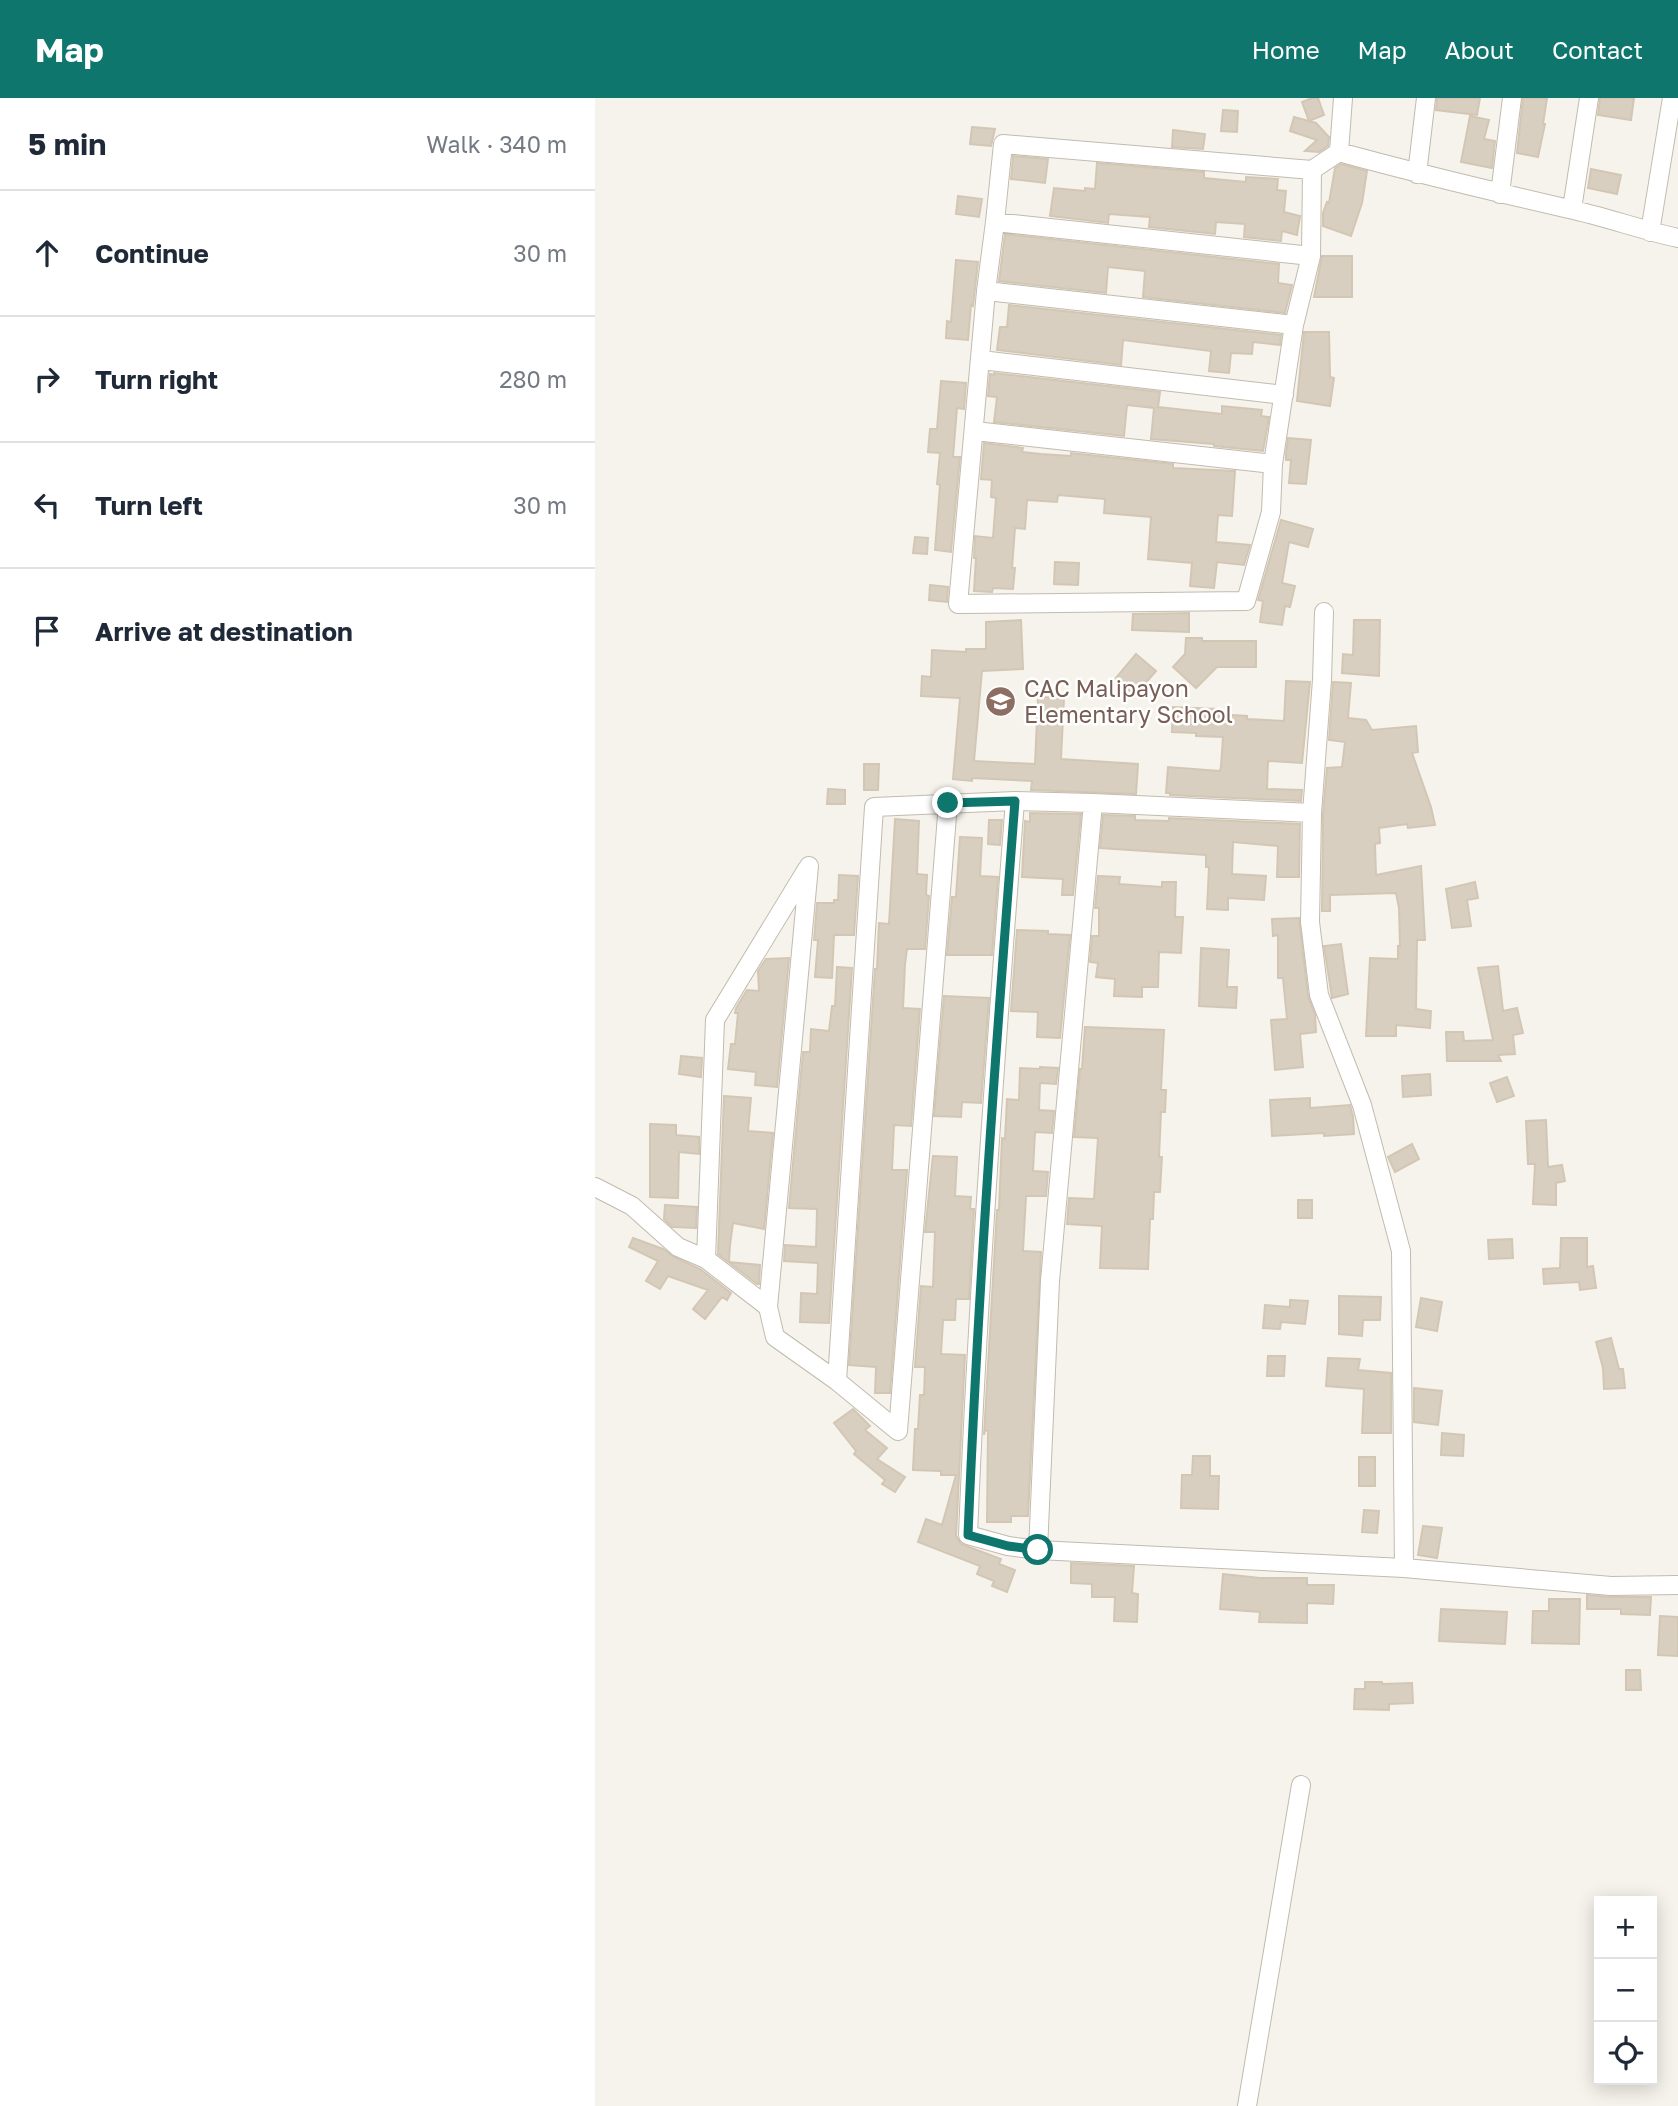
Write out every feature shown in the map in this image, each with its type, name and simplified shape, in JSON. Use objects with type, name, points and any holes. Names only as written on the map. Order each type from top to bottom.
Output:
[{"type":"street","points":[[1339,152],[1343,98]]},
{"type":"street","points":[[1417,174],[1426,98]]},
{"type":"street","points":[[1500,194],[1512,98]]},
{"type":"street","points":[[1572,209],[1589,98]]},
{"type":"street","points":[[1650,232],[1672,98]]},
{"type":"street","points":[[1312,170],[1311,256],[1294,324],[1273,464],[1271,512],[1246,601],[958,604],[986,291],[1003,144],[1312,170],[1339,152],[1417,174],[1572,209],[1678,238]]},
{"type":"street","points":[[995,222],[1311,256]]},
{"type":"street","points":[[986,291],[1294,324]]},
{"type":"street","points":[[981,360],[1284,395]]},
{"type":"street","points":[[975,431],[1273,464]]},
{"type":"street","points":[[1324,612],[1312,813],[1310,922],[1319,995],[1362,1105],[1401,1251],[1404,1568]]},
{"type":"street","points":[[837,1381],[874,807],[1015,801],[1312,813]]},
{"type":"street","points":[[1015,801],[986,1182],[968,1535],[1008,1546],[1038,1550],[1404,1568],[1611,1586],[1678,1584]]},
{"type":"street","points":[[706,1259],[715,1020],[809,866],[768,1307],[775,1337],[837,1381],[898,1431],[948,803]]},
{"type":"street","points":[[1038,1550],[1051,1282],[1093,803]]},
{"type":"street","points":[[595,1187],[632,1206],[678,1247],[706,1259],[768,1307]]},
{"type":"street","points":[[1247,2106],[1301,1785]]},
{"type":"building","points":[[1318,98],[1324,115],[1309,121],[1302,102]]},
{"type":"building","points":[[1437,98],[1480,98],[1477,115],[1436,110]]},
{"type":"building","points":[[1523,98],[1547,98],[1538,157],[1517,153]]},
{"type":"building","points":[[1600,98],[1634,98],[1631,120],[1598,115]]},
{"type":"building","points":[[1223,110],[1238,111],[1237,132],[1221,131]]},
{"type":"building","points":[[1470,116],[1489,120],[1484,139],[1495,141],[1492,168],[1461,162]]},
{"type":"building","points":[[1294,117],[1316,123],[1329,137],[1328,146],[1319,152],[1305,151],[1317,140],[1290,131]]},
{"type":"building","points":[[972,127],[995,129],[991,146],[970,144]]},
{"type":"building","points":[[1173,130],[1205,134],[1203,149],[1172,147]]},
{"type":"building","points":[[1013,156],[1048,159],[1045,183],[1011,179]]},
{"type":"building","points":[[1097,163],[1204,172],[1204,178],[1246,182],[1246,177],[1278,179],[1277,190],[1286,191],[1284,212],[1300,216],[1297,235],[1282,231],[1281,241],[1244,237],[1245,224],[1216,222],[1215,234],[1149,227],[1150,217],[1109,214],[1108,223],[1050,216],[1054,188],[1085,191],[1085,188],[1095,189]]},
{"type":"building","points":[[1341,164],[1367,171],[1362,203],[1351,236],[1323,226],[1323,213],[1327,202],[1329,203],[1335,168]]},
{"type":"building","points":[[1591,169],[1621,175],[1617,194],[1588,188]]},
{"type":"building","points":[[958,196],[982,199],[979,217],[956,214]]},
{"type":"building","points":[[1005,234],[1279,264],[1278,283],[1292,285],[1285,313],[1143,297],[1145,271],[1108,267],[1106,293],[999,281]]},
{"type":"building","points":[[1322,256],[1352,256],[1352,297],[1314,297]]},
{"type":"building","points":[[956,260],[978,262],[968,340],[946,338],[947,321],[951,322]]},
{"type":"building","points":[[1009,305],[1281,335],[1280,345],[1253,342],[1252,354],[1231,353],[1229,373],[1209,371],[1211,351],[1123,340],[1121,365],[997,350],[1000,327],[1007,327]]},
{"type":"building","points":[[1304,332],[1329,332],[1330,377],[1334,378],[1330,406],[1297,401]]},
{"type":"building","points":[[990,374],[1160,392],[1158,407],[1222,414],[1222,406],[1262,410],[1261,416],[1269,417],[1263,451],[1151,439],[1154,408],[1127,405],[1124,436],[994,422],[997,397],[988,396]]},
{"type":"building","points":[[941,381],[966,383],[964,409],[957,408],[953,457],[960,457],[951,552],[935,550],[940,453],[928,452],[930,429],[937,429]]},
{"type":"building","points":[[1288,438],[1311,440],[1306,484],[1289,483],[1291,460],[1286,460]]},
{"type":"building","points":[[984,443],[1023,448],[1022,452],[1071,456],[1071,453],[1173,464],[1173,468],[1235,471],[1232,516],[1218,515],[1216,542],[1250,545],[1244,565],[1217,562],[1214,588],[1190,586],[1192,563],[1148,559],[1151,517],[1104,513],[1105,499],[1058,495],[1057,502],[1027,500],[1025,529],[1015,528],[1013,589],[974,591],[975,536],[993,538],[996,498],[991,497],[992,480],[981,479]]},
{"type":"building","points":[[1281,520],[1313,529],[1308,547],[1289,542],[1282,583],[1295,586],[1290,607],[1285,606],[1282,625],[1260,622],[1263,601],[1258,600]]},
{"type":"building","points":[[915,537],[928,538],[927,554],[913,553]]},
{"type":"building","points":[[1055,562],[1079,563],[1078,585],[1054,584]]},
{"type":"building","points":[[930,585],[948,587],[947,602],[929,600]]},
{"type":"building","points":[[1189,613],[1189,632],[1132,630],[1133,614]]},
{"type":"building","points":[[1021,620],[1023,669],[982,671],[974,761],[1035,764],[1038,697],[1064,698],[1061,759],[1138,764],[1136,794],[1031,790],[1032,781],[953,779],[960,698],[921,696],[922,676],[931,677],[932,650],[966,652],[966,649],[986,649],[986,622]]},
{"type":"building","points":[[1354,620],[1380,620],[1379,676],[1342,673],[1343,654],[1353,655]]},
{"type":"building","points":[[1186,638],[1202,638],[1202,641],[1256,641],[1256,667],[1217,667],[1196,688],[1173,667],[1185,654]]},
{"type":"building","points":[[1136,654],[1156,671],[1135,695],[1115,679]]},
{"type":"building","points":[[1286,681],[1310,682],[1302,763],[1268,761],[1267,789],[1302,790],[1301,801],[1166,793],[1168,767],[1220,771],[1221,766],[1223,737],[1172,732],[1173,707],[1217,709],[1217,714],[1284,721]]},
{"type":"building","points":[[1333,682],[1351,683],[1348,718],[1366,720],[1372,730],[1416,726],[1418,752],[1412,753],[1435,825],[1408,828],[1407,824],[1379,828],[1380,843],[1375,844],[1376,875],[1421,866],[1425,940],[1417,940],[1416,1009],[1431,1011],[1430,1028],[1396,1025],[1396,1036],[1366,1036],[1370,958],[1398,959],[1399,908],[1396,893],[1330,895],[1330,911],[1322,911],[1323,814],[1327,768],[1342,767],[1345,742],[1329,740]]},
{"type":"building","points":[[864,764],[879,764],[878,790],[864,790]]},
{"type":"building","points":[[828,789],[845,790],[845,804],[827,804]]},
{"type":"building","points":[[1030,813],[1081,814],[1073,895],[1062,895],[1063,879],[1022,877],[1025,821],[1030,822]]},
{"type":"building","points":[[1103,815],[1135,816],[1135,820],[1169,821],[1169,818],[1300,824],[1299,877],[1277,877],[1278,846],[1233,842],[1232,874],[1266,876],[1264,900],[1228,898],[1228,910],[1207,909],[1209,867],[1206,867],[1206,855],[1100,848]]},
{"type":"building","points":[[895,819],[919,821],[917,874],[927,875],[926,895],[929,896],[925,949],[907,949],[905,964],[903,1008],[920,1009],[911,1126],[894,1125],[892,1170],[907,1170],[890,1393],[875,1393],[876,1367],[849,1365],[875,969],[879,923],[889,924]]},
{"type":"building","points":[[989,820],[1002,820],[1000,845],[988,844]]},
{"type":"building","points":[[960,837],[982,838],[980,876],[998,877],[992,955],[947,955],[952,897],[956,897]]},
{"type":"building","points":[[839,875],[858,876],[854,935],[834,935],[832,978],[815,977],[817,903],[834,903],[834,900],[838,900]]},
{"type":"building","points":[[1098,876],[1120,877],[1119,884],[1162,887],[1162,882],[1176,882],[1175,917],[1183,917],[1181,953],[1159,952],[1158,987],[1142,987],[1142,997],[1114,996],[1115,979],[1096,977],[1098,963],[1090,962],[1092,936],[1099,936],[1099,908],[1095,908]]},
{"type":"building","points":[[1475,882],[1478,898],[1467,900],[1471,926],[1452,928],[1446,889]]},
{"type":"building","points":[[1299,918],[1308,996],[1315,1015],[1316,1032],[1300,1034],[1303,1067],[1275,1070],[1271,1020],[1287,1019],[1283,978],[1278,978],[1278,935],[1273,936],[1272,919]]},
{"type":"building","points":[[1017,930],[1070,935],[1060,1038],[1037,1037],[1038,1012],[1011,1011]]},
{"type":"building","points":[[1341,944],[1348,994],[1332,998],[1324,946]]},
{"type":"building","points":[[1201,948],[1229,950],[1227,987],[1237,987],[1236,1008],[1199,1006]]},
{"type":"building","points":[[789,958],[777,1087],[755,1085],[756,1072],[728,1069],[731,1044],[735,1044],[738,1013],[735,1013],[736,1008],[747,990],[759,991],[758,971],[766,959]]},
{"type":"building","points":[[1498,966],[1503,1011],[1517,1008],[1523,1033],[1513,1035],[1515,1054],[1498,1055],[1501,1061],[1447,1061],[1446,1032],[1463,1032],[1464,1041],[1493,1040],[1478,968]]},
{"type":"building","points":[[837,967],[852,968],[829,1323],[800,1322],[801,1293],[817,1294],[818,1263],[784,1261],[785,1245],[816,1247],[817,1209],[789,1208],[803,1052],[810,1052],[811,1029],[829,1031],[832,1006],[835,1006]]},
{"type":"building","points":[[944,996],[989,998],[981,1103],[962,1102],[961,1117],[934,1116]]},
{"type":"building","points":[[1085,1027],[1164,1030],[1161,1090],[1166,1090],[1165,1112],[1161,1112],[1160,1192],[1154,1192],[1148,1269],[1100,1268],[1102,1226],[1067,1224],[1069,1198],[1094,1199],[1098,1138],[1074,1137]]},
{"type":"building","points":[[681,1056],[702,1058],[701,1077],[679,1074]]},
{"type":"building","points":[[1020,1068],[1058,1068],[1056,1084],[1040,1083],[1039,1110],[1054,1111],[1052,1133],[1035,1132],[1033,1171],[1048,1172],[1046,1196],[1026,1196],[1023,1251],[1041,1252],[1028,1516],[1011,1516],[1011,1522],[987,1522],[988,1431],[985,1430],[984,1435],[1002,1138],[1005,1139],[1007,1099],[1019,1100]]},
{"type":"building","points":[[1430,1074],[1431,1095],[1403,1097],[1402,1076]]},
{"type":"building","points":[[1507,1077],[1514,1096],[1497,1102],[1490,1083]]},
{"type":"building","points":[[724,1096],[751,1098],[748,1131],[773,1133],[764,1229],[733,1223],[730,1245],[729,1262],[760,1265],[759,1284],[718,1254]]},
{"type":"building","points":[[1310,1098],[1310,1108],[1350,1105],[1354,1134],[1272,1136],[1270,1100]]},
{"type":"building","points":[[1546,1120],[1548,1167],[1562,1165],[1565,1181],[1556,1183],[1556,1205],[1533,1204],[1535,1164],[1528,1164],[1526,1121]]},
{"type":"building","points":[[650,1124],[676,1125],[676,1135],[699,1137],[699,1154],[679,1152],[678,1198],[650,1197]]},
{"type":"building","points":[[1412,1144],[1419,1159],[1395,1172],[1388,1157]]},
{"type":"building","points":[[933,1156],[957,1157],[955,1196],[971,1197],[970,1209],[974,1209],[969,1299],[956,1299],[955,1320],[943,1320],[941,1354],[965,1355],[956,1536],[961,1544],[1001,1559],[999,1564],[1015,1570],[1007,1592],[992,1586],[994,1581],[977,1574],[980,1566],[918,1542],[926,1519],[942,1525],[956,1475],[941,1475],[941,1471],[913,1470],[915,1429],[918,1429],[920,1395],[924,1395],[925,1367],[915,1367],[921,1286],[933,1287],[935,1232],[925,1232]]},
{"type":"building","points":[[1298,1200],[1312,1200],[1312,1218],[1298,1218]]},
{"type":"building","points":[[665,1205],[697,1207],[696,1228],[672,1227],[664,1219]]},
{"type":"building","points":[[633,1238],[663,1249],[700,1269],[731,1293],[727,1300],[722,1297],[705,1319],[693,1309],[708,1290],[668,1276],[660,1289],[646,1281],[658,1261],[629,1247]]},
{"type":"building","points":[[1561,1238],[1587,1238],[1587,1267],[1593,1266],[1596,1288],[1580,1290],[1579,1282],[1544,1284],[1543,1269],[1560,1268]]},
{"type":"building","points":[[1512,1239],[1513,1258],[1489,1259],[1488,1240]]},
{"type":"building","points":[[1339,1296],[1381,1297],[1380,1320],[1363,1320],[1362,1336],[1339,1334]]},
{"type":"building","points":[[1421,1298],[1442,1302],[1437,1331],[1416,1327]]},
{"type":"building","points":[[1290,1300],[1308,1301],[1305,1324],[1281,1322],[1280,1329],[1263,1328],[1265,1305],[1290,1307]]},
{"type":"building","points":[[1611,1338],[1619,1369],[1623,1369],[1625,1388],[1604,1389],[1603,1368],[1596,1342]]},
{"type":"building","points":[[1268,1356],[1285,1356],[1284,1376],[1267,1376]]},
{"type":"building","points":[[1328,1358],[1360,1359],[1358,1370],[1391,1373],[1391,1433],[1362,1433],[1364,1389],[1326,1386]]},
{"type":"building","points":[[1414,1388],[1442,1391],[1438,1425],[1414,1422]]},
{"type":"building","points":[[853,1409],[870,1426],[865,1430],[887,1448],[877,1459],[905,1477],[895,1492],[882,1484],[885,1480],[854,1454],[856,1451],[834,1423]]},
{"type":"building","points":[[1442,1433],[1464,1435],[1463,1456],[1441,1455]]},
{"type":"building","points":[[1193,1456],[1210,1456],[1210,1476],[1219,1476],[1218,1509],[1181,1508],[1182,1475],[1192,1475]]},
{"type":"building","points":[[1359,1457],[1375,1457],[1375,1486],[1359,1486]]},
{"type":"building","points":[[1364,1510],[1379,1511],[1377,1533],[1362,1532]]},
{"type":"building","points":[[1423,1526],[1442,1528],[1437,1558],[1418,1555]]},
{"type":"building","points":[[1071,1563],[1134,1566],[1132,1593],[1138,1594],[1137,1622],[1114,1621],[1115,1597],[1092,1597],[1092,1584],[1071,1583]]},
{"type":"building","points":[[1223,1574],[1260,1578],[1307,1578],[1307,1585],[1334,1585],[1333,1604],[1307,1603],[1307,1623],[1259,1622],[1260,1612],[1220,1609]]},
{"type":"building","points":[[1587,1595],[1651,1597],[1650,1615],[1621,1614],[1621,1609],[1587,1609]]},
{"type":"building","points":[[1549,1599],[1580,1599],[1579,1644],[1532,1643],[1533,1611],[1549,1611]]},
{"type":"building","points":[[1441,1609],[1507,1612],[1505,1644],[1439,1641]]},
{"type":"building","points":[[1660,1616],[1678,1617],[1678,1656],[1658,1655]]},
{"type":"building","points":[[1626,1670],[1640,1670],[1641,1690],[1626,1690]]},
{"type":"building","points":[[1365,1682],[1412,1683],[1413,1703],[1389,1704],[1389,1710],[1354,1709],[1355,1689],[1365,1689]]},
{"type":"place","name":"CAC Malipayon Elementary School","points":[[1001,701]]},
{"type":"route","points":[[948,803],[1015,801],[988,1155],[975,1361],[968,1535],[1008,1546],[1038,1550]]}]
